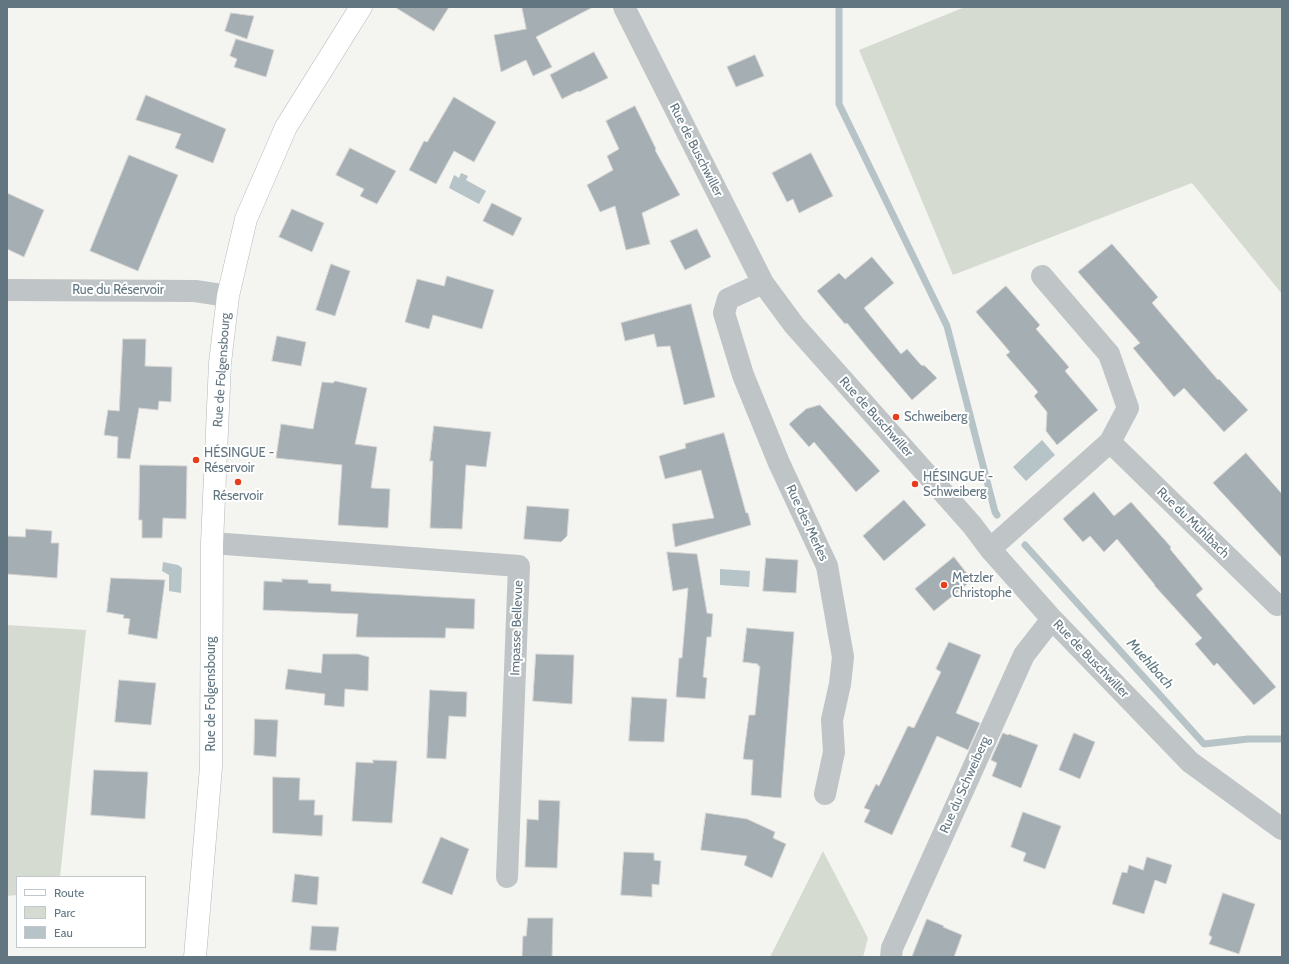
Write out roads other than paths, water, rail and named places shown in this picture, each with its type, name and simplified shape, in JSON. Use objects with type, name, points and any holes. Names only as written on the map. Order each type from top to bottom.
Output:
[{"type":"main road","name":"Rue de Folgensbourg","points":[[194,957],[211,767],[212,543],[220,363],[228,296],[246,218],[286,127],[361,7]]},
{"type":"street","name":"Rue de Buschwiller","points":[[624,7],[763,283],[794,325],[972,525],[990,549],[1052,619],[1190,762],[1282,828]]},
{"type":"street","points":[[990,549],[1110,442],[1128,408],[1109,354],[1042,276]]},
{"type":"street","name":"Rue des Merles","points":[[763,283],[728,299],[724,313],[743,374],[758,412],[779,463],[827,566],[843,657],[840,684],[832,720],[834,752],[825,794]]},
{"type":"street","name":"Rue du Réservoir","points":[[7,290],[195,291],[228,296]]},
{"type":"street","name":"Rue du Muhlbach","points":[[1110,442],[1277,605]]},
{"type":"street","name":"Impasse Bellevue","points":[[212,543],[519,566],[506,877]]},
{"type":"street","name":"Rue du Schweiberg","points":[[891,957],[892,948],[1024,655],[1052,619]]},
{"type":"water","points":[[461,173],[468,176],[466,180],[486,191],[479,204],[449,188],[454,175],[459,178]]},
{"type":"water","points":[[1042,440],[1055,455],[1026,481],[1013,467]]},
{"type":"water","points":[[163,562],[178,565],[182,568],[181,593],[169,591],[169,575],[162,571]]},
{"type":"water","points":[[720,569],[750,571],[749,587],[720,585]]},
{"type":"waterway","points":[[839,7],[839,104],[947,326],[997,515]]},
{"type":"waterway","name":"Muehlbach","points":[[1025,545],[1204,744],[1248,739],[1282,739]]},
{"type":"place","name":"Schweiberg","points":[[896,417]]},
{"type":"place","name":"HÉSINGUE - Réservoir","points":[[196,460]]},
{"type":"place","name":"Réservoir","points":[[238,482]]},
{"type":"place","name":"HÉSINGUE - Schweiberg","points":[[915,484]]},
{"type":"place","name":"Metzler Christophe","points":[[944,585]]}]
